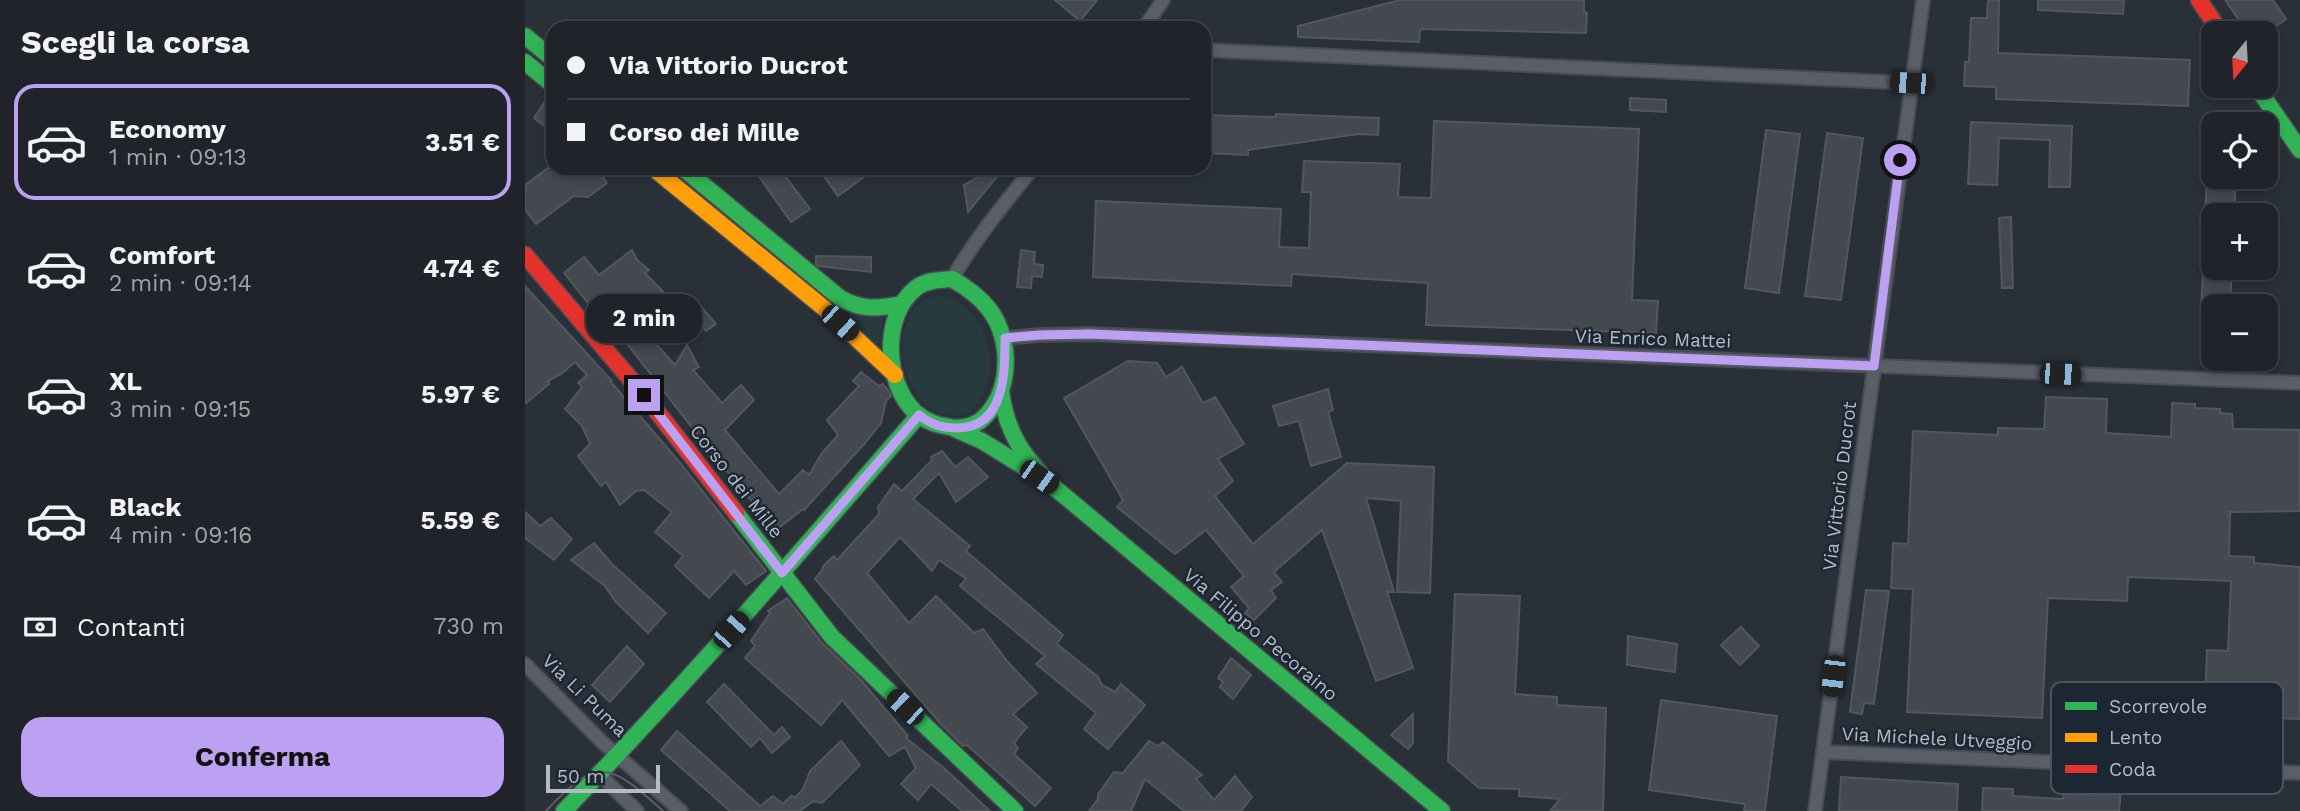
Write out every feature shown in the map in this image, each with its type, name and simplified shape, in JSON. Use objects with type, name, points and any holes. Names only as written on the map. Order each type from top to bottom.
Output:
[{"type":"street","points":[[1149,21],[1163,0]]},
{"type":"street","name":"Via Vittorio Ducrot","points":[[1815,811],[1923,0]]},
{"type":"street","points":[[2199,0],[2213,21]]},
{"type":"street","points":[[525,36],[546,53]]},
{"type":"street","points":[[1211,50],[1910,83]]},
{"type":"street","points":[[525,62],[546,79]]},
{"type":"street","points":[[2264,98],[2300,150]]},
{"type":"street","points":[[662,175],[825,309],[895,375]]},
{"type":"street","points":[[691,175],[852,307],[879,309],[901,304]]},
{"type":"street","points":[[952,279],[966,255],[1027,175]]},
{"type":"street","name":"Corso dei Mille","points":[[525,255],[644,395],[832,637],[1015,811]]},
{"type":"street","points":[[952,279],[966,287],[992,311],[1005,338],[1005,371],[994,409],[980,421],[969,427],[939,428],[919,415],[904,399],[890,355],[892,335],[901,304],[917,287],[933,281],[952,279]]},
{"type":"street","name":"Via Enrico Mattei","points":[[1005,338],[1089,334],[2300,383]]},
{"type":"street","name":"Via Filippo Pecoraino","points":[[1001,391],[1003,414],[1009,432],[1026,459],[1055,488],[1442,811]]},
{"type":"street","points":[[564,811],[782,573],[919,415]]},
{"type":"street","name":"Via Filippo Pecoraino","points":[[952,428],[1006,454],[1055,488]]},
{"type":"street","name":"Via Li Puma","points":[[525,664],[603,743],[681,811]]},
{"type":"street","name":"Via Michele Utveggio","points":[[1823,752],[2051,762]]},
{"type":"street","points":[[598,774],[637,811]]},
{"type":"green space","points":[[939,295],[957,301],[971,313],[982,328],[988,346],[990,365],[987,384],[979,401],[966,415],[943,414],[924,403],[911,385],[904,363],[903,340],[908,319],[920,303]]},
{"type":"green space","points":[[846,312],[883,317],[880,342],[876,343],[844,315]]},
{"type":"building","points":[[1055,0],[1097,0],[1080,21]]},
{"type":"building","points":[[1400,0],[1584,0],[1584,12],[1587,13],[1586,33],[1420,29],[1419,42],[1298,37],[1298,26]]},
{"type":"building","points":[[1988,0],[1999,0],[1998,53],[2190,60],[2188,106],[1996,99],[1996,87],[1964,86],[1965,62],[1969,62],[1971,18],[1987,18]]},
{"type":"building","points":[[2038,0],[2124,0],[2123,14],[2038,10]]},
{"type":"building","points":[[2225,0],[2273,0],[2286,19],[2279,24],[2279,21],[2240,21]]},
{"type":"building","points":[[1630,98],[1666,100],[1666,112],[1630,110]]},
{"type":"building","points":[[544,103],[546,127],[534,118]]},
{"type":"building","points":[[1276,114],[1379,118],[1378,135],[1358,134],[1248,150],[1248,155],[1211,153],[1211,115],[1276,117]]},
{"type":"building","points":[[1434,121],[1639,129],[1632,300],[1658,301],[1656,333],[1426,325],[1428,283],[1292,274],[1291,286],[1093,277],[1096,201],[1281,209],[1279,247],[1309,248],[1311,192],[1302,192],[1304,161],[1400,164],[1398,197],[1431,198]]},
{"type":"building","points":[[1971,122],[2072,126],[2070,187],[2049,187],[2050,140],[1999,138],[1997,185],[1968,184]]},
{"type":"building","points":[[1766,130],[1800,134],[1779,293],[1745,288]]},
{"type":"building","points":[[1827,133],[1863,138],[1841,300],[1805,296]]},
{"type":"building","points":[[546,169],[546,175],[602,175],[607,183],[588,197],[574,196],[536,224],[525,209],[525,185]]},
{"type":"building","points":[[758,175],[784,175],[810,209],[791,222]]},
{"type":"building","points":[[823,175],[866,175],[838,196]]},
{"type":"building","points":[[981,175],[998,175],[968,212],[964,185]]},
{"type":"building","points":[[2206,189],[2235,189],[2235,203],[2206,203]]},
{"type":"building","points":[[2011,217],[2013,288],[2002,288],[1999,218]]},
{"type":"building","points":[[632,250],[637,260],[649,270],[645,273],[676,305],[647,334],[675,365],[687,345],[699,367],[693,370],[722,403],[741,385],[754,400],[725,430],[779,494],[803,470],[809,475],[822,453],[838,435],[827,420],[859,386],[853,381],[861,372],[879,386],[883,384],[890,393],[881,423],[865,443],[804,510],[776,530],[624,340],[620,343],[564,273],[584,257],[599,275]]},
{"type":"building","points":[[1021,250],[1035,252],[1034,264],[1043,265],[1042,277],[1032,276],[1031,288],[1017,287]]},
{"type":"building","points":[[816,256],[871,257],[871,272],[818,266]]},
{"type":"building","points":[[2202,280],[2231,280],[2231,294],[2202,294]]},
{"type":"building","points":[[525,286],[612,381],[766,571],[746,585],[734,571],[709,598],[675,566],[683,556],[655,532],[672,512],[644,490],[636,491],[620,505],[606,482],[601,486],[578,456],[590,444],[582,426],[565,409],[582,387],[578,383],[587,375],[575,362],[548,381],[549,384],[525,404]]},
{"type":"building","points":[[698,303],[716,324],[706,331],[688,309]]},
{"type":"building","points":[[1128,361],[1157,363],[1166,377],[1182,367],[1203,403],[1215,397],[1244,444],[1218,459],[1233,481],[1215,496],[1253,544],[1347,463],[1434,467],[1430,593],[1397,592],[1401,501],[1366,498],[1394,592],[1387,592],[1413,668],[1376,681],[1322,530],[1274,572],[1282,582],[1271,590],[1276,598],[1254,620],[1245,613],[1249,608],[1231,587],[1244,576],[1206,530],[1175,554],[1117,507],[1123,500],[1064,398]]},
{"type":"building","points":[[1328,389],[1333,410],[1328,412],[1341,457],[1311,466],[1299,421],[1279,426],[1273,406]]},
{"type":"building","points":[[2046,397],[2107,399],[2106,433],[2171,437],[2172,403],[2195,404],[2195,408],[2220,409],[2220,413],[2232,414],[2233,429],[2300,430],[2300,511],[2230,512],[2229,556],[2254,557],[2254,563],[2300,567],[2300,719],[2283,718],[2283,682],[2206,682],[2207,650],[2228,651],[2231,581],[2128,577],[2127,601],[2048,598],[2042,718],[1907,712],[1913,589],[1891,588],[1893,543],[1908,544],[1913,431],[1998,435],[1998,428],[2044,429]]},
{"type":"building","points":[[942,451],[955,467],[968,457],[988,477],[956,502],[939,473],[913,499],[970,546],[966,551],[1063,635],[1057,644],[1098,677],[1102,685],[1115,692],[1121,684],[1145,705],[1108,749],[1084,729],[1096,713],[1036,664],[1045,656],[960,586],[966,579],[939,560],[932,571],[900,537],[867,573],[909,623],[936,596],[974,633],[983,629],[1007,661],[1037,693],[1013,714],[1027,727],[1014,743],[1018,748],[1014,754],[1051,788],[1035,806],[967,745],[963,746],[941,724],[815,579],[823,566],[834,556],[837,560],[879,514],[878,507],[894,484],[902,491],[932,460],[931,457]]},
{"type":"building","points":[[525,512],[540,526],[551,518],[572,539],[554,560],[525,538]]},
{"type":"building","points":[[594,543],[611,563],[666,613],[648,633],[615,601],[605,586],[571,560]]},
{"type":"building","points":[[1866,590],[1889,591],[1874,704],[1864,703],[1862,714],[1850,712]]},
{"type":"building","points":[[1455,594],[1520,596],[1515,694],[1557,697],[1557,705],[1606,708],[1603,811],[1550,811],[1560,799],[1519,796],[1519,789],[1479,788],[1448,761]]},
{"type":"building","points":[[787,598],[823,644],[861,680],[908,736],[906,738],[944,768],[990,811],[962,811],[931,784],[918,800],[901,784],[916,768],[905,747],[889,756],[842,700],[821,725],[745,658],[755,646],[751,641],[770,613],[768,611]]},
{"type":"building","points":[[1741,627],[1759,646],[1740,665],[1721,645]]},
{"type":"building","points":[[1628,636],[1677,644],[1675,672],[1627,665]]},
{"type":"building","points":[[627,646],[644,664],[610,702],[592,685]]},
{"type":"building","points":[[1231,658],[1251,675],[1233,699],[1220,687],[1223,682],[1218,678]]},
{"type":"building","points":[[724,684],[774,735],[782,727],[790,737],[772,753],[760,738],[751,747],[707,702]]},
{"type":"building","points":[[1661,700],[1777,716],[1765,811],[1744,811],[1745,804],[1649,790]]},
{"type":"building","points":[[1413,714],[1413,743],[1408,749],[1391,735]]},
{"type":"building","points":[[677,731],[760,806],[773,796],[783,804],[791,796],[796,797],[803,789],[810,771],[841,741],[860,765],[822,803],[813,801],[800,811],[730,811],[661,750]]},
{"type":"building","points":[[1149,741],[1158,746],[1163,742],[1202,775],[1196,779],[1214,800],[1235,776],[1252,797],[1241,811],[1184,811],[1145,779],[1131,811],[1089,811],[1114,772],[1123,773]]},
{"type":"building","points":[[1841,777],[1958,784],[1957,811],[1839,811]]},
{"type":"building","points":[[1983,788],[2013,789],[2013,796],[2063,799],[2064,794],[2121,794],[2119,811],[1982,811]]},
{"type":"tram line","points":[[546,811],[579,781],[592,774],[604,772],[630,783],[663,811]]},
{"type":"traffic: fast","points":[[525,36],[546,53]]},
{"type":"traffic: fast","points":[[525,62],[546,79]]},
{"type":"traffic: fast","points":[[2264,98],[2300,150]]},
{"type":"traffic: fast","points":[[691,175],[840,298],[855,305],[870,307],[901,304]]},
{"type":"traffic: fast","points":[[952,279],[972,292],[989,309],[997,322],[1005,351],[1003,382],[991,410],[980,421],[962,428],[936,424],[916,413],[905,400],[898,385],[891,350],[892,332],[905,300],[924,283],[952,279]]},
{"type":"traffic: fast","points":[[1001,391],[1008,421],[1019,445],[1055,488],[1442,811]]},
{"type":"traffic: fast","points":[[564,811],[700,665],[919,415]]},
{"type":"traffic: fast","points":[[955,429],[982,441],[1029,470]]},
{"type":"traffic: fast","points":[[736,513],[832,637],[1015,811]]},
{"type":"traffic: slow","points":[[662,175],[825,309],[895,375]]},
{"type":"traffic: jam","points":[[2199,0],[2213,21]]},
{"type":"traffic: jam","points":[[525,255],[644,395],[736,513]]},
{"type":"route","points":[[644,395],[782,573],[919,415],[939,428],[969,427],[994,409],[1005,371],[1005,338],[1089,334],[1874,366],[1900,160]]}]
